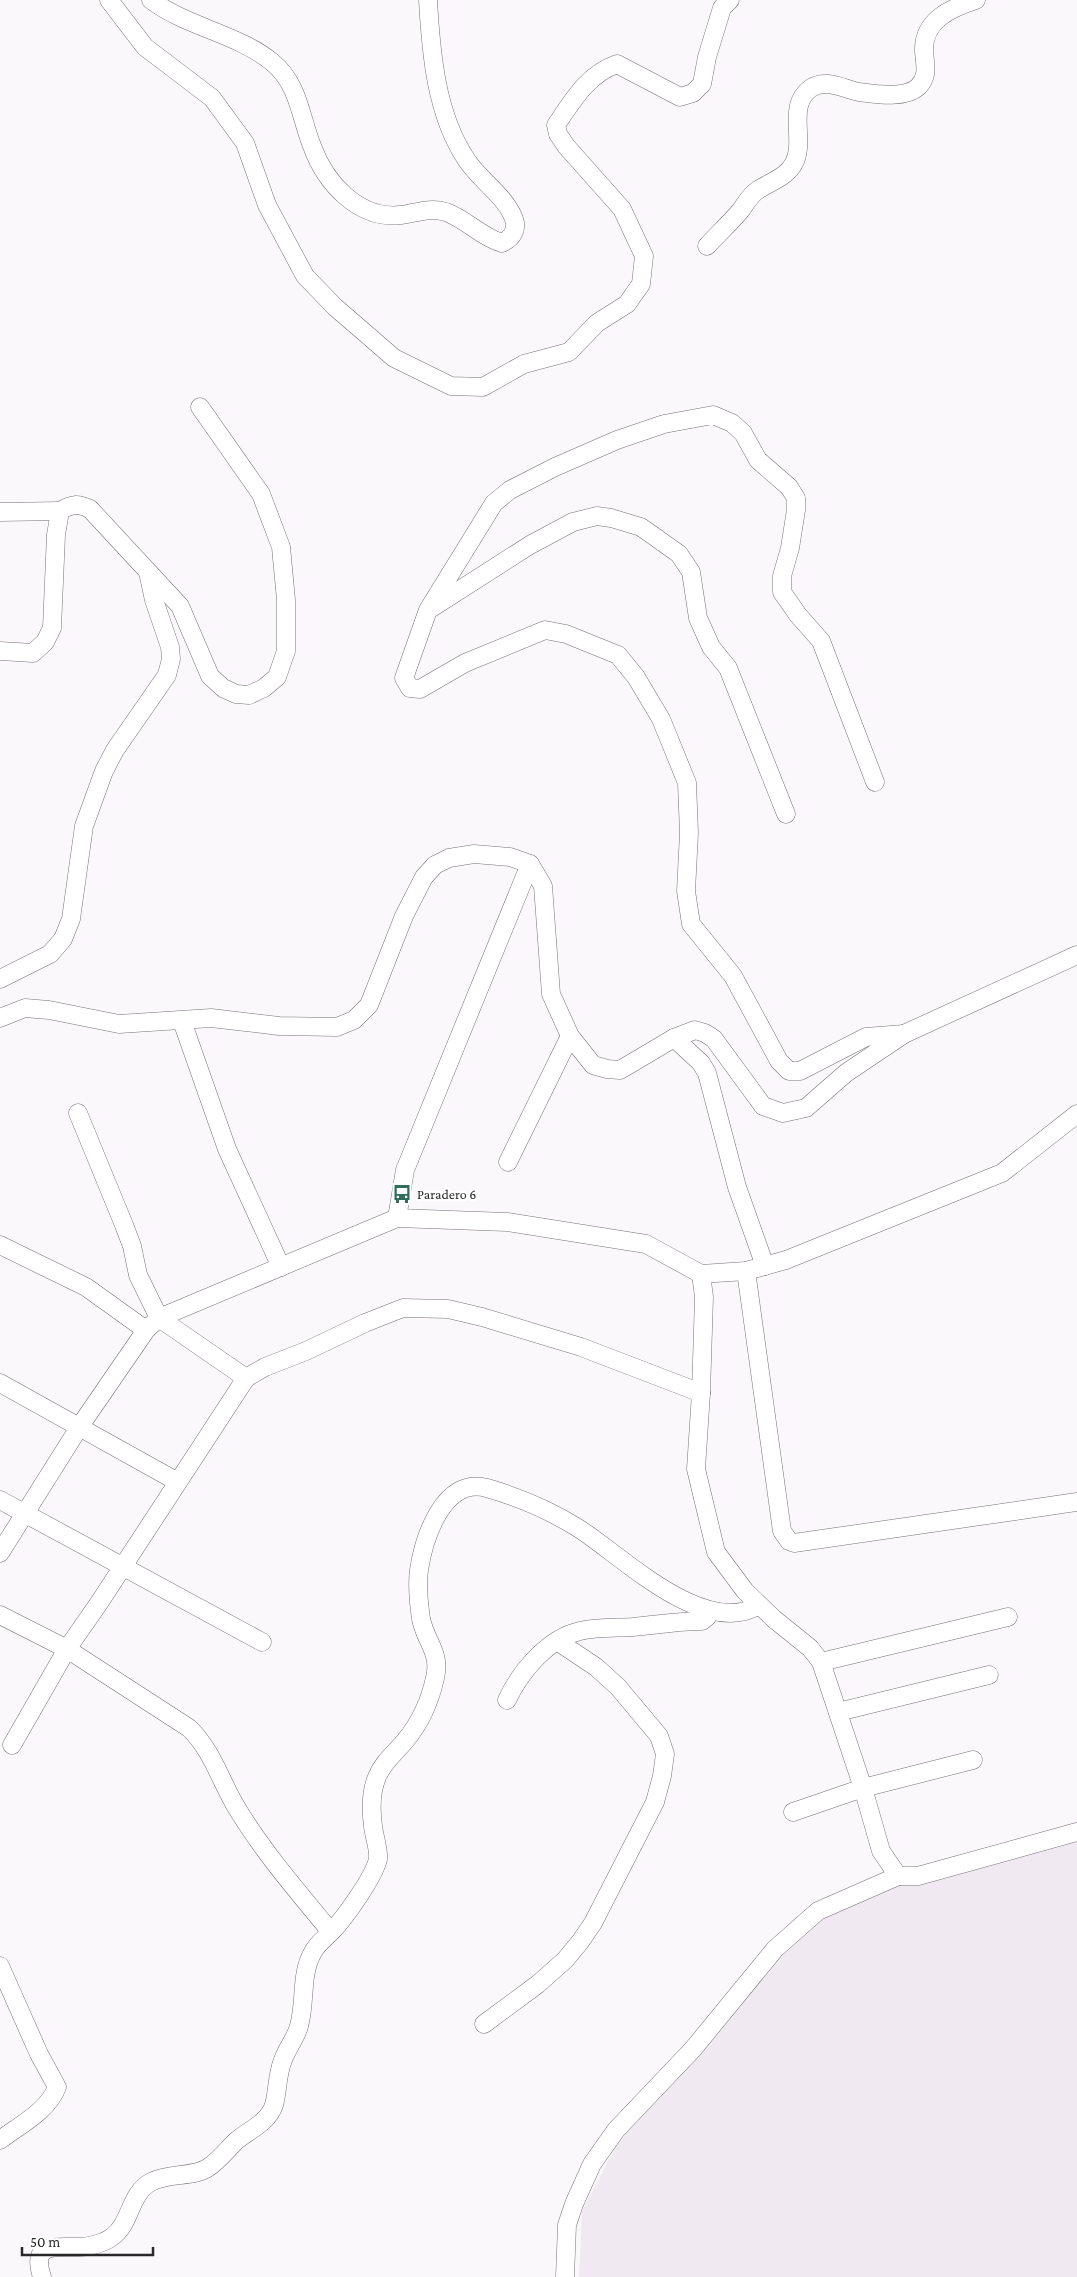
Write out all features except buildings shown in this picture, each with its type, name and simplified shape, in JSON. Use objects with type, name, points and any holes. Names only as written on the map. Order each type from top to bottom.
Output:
[{"type":"street","points":[[109,0],[145,47],[212,98],[245,143],[268,205],[305,276],[335,307],[394,358],[451,386],[483,387],[524,364],[569,352],[597,323],[627,304],[641,284],[644,256],[622,209],[566,146],[558,134],[556,125],[579,90],[604,69],[617,64],[680,97],[693,93],[702,84],[707,57],[722,8],[730,0]]},
{"type":"street","points":[[151,0],[173,14],[262,55],[281,71],[299,101],[306,130],[320,164],[337,190],[348,198],[385,214],[402,215],[427,209],[445,212],[484,235],[502,243],[512,236],[516,226],[515,220],[500,197],[475,172],[465,158],[452,132],[441,98],[432,52],[428,0]]},
{"type":"street","points":[[707,246],[741,210],[748,198],[757,190],[782,176],[794,164],[798,150],[799,108],[806,93],[820,84],[828,83],[858,92],[900,94],[916,89],[925,76],[924,44],[931,26],[937,18],[950,10],[976,0]]},
{"type":"street","points":[[0,512],[60,511],[71,504],[80,504],[90,510],[180,606],[210,676],[223,688],[236,694],[249,696],[264,688],[277,677],[286,651],[286,600],[281,548],[261,494],[200,407]]},
{"type":"street","points":[[874,782],[821,641],[798,615],[782,592],[782,576],[790,548],[796,498],[789,487],[758,460],[744,432],[732,423],[713,415],[664,424],[618,440],[555,467],[510,490],[494,503],[482,519],[428,610],[404,678],[410,688],[420,689],[465,663],[545,630],[566,634],[618,655],[636,677],[661,719],[687,783],[689,833],[686,891],[691,924],[733,976],[779,1061],[789,1071],[800,1071],[866,1037],[904,1034]]},
{"type":"street","points":[[0,651],[33,653],[45,642],[52,628],[56,535],[60,511]]},
{"type":"street","points":[[428,610],[530,545],[574,522],[597,516],[641,527],[679,554],[691,572],[698,618],[711,647],[728,668],[786,814]]},
{"type":"street","points":[[0,978],[50,954],[63,939],[71,919],[84,826],[104,771],[115,750],[167,676],[171,659],[170,647],[168,636],[154,600],[148,570]]},
{"type":"street","points":[[0,1018],[25,1008],[49,1010],[119,1024],[211,1018],[279,1026],[336,1027],[354,1020],[369,1005],[404,916],[424,877],[435,865],[449,858],[474,854],[510,858],[530,864],[543,886],[550,994],[570,1036],[593,1064],[607,1069],[620,1070],[674,1038],[695,1030],[710,1036],[763,1106],[783,1113],[806,1108],[846,1073],[904,1034],[1077,955]]},
{"type":"street","points":[[397,1218],[405,1170],[530,864]]},
{"type":"street","points":[[182,1021],[227,1149],[281,1266]]},
{"type":"street","points":[[508,1162],[570,1036]]},
{"type":"street","points":[[674,1038],[701,1063],[706,1073],[737,1187],[765,1266]]},
{"type":"street","points":[[78,1113],[132,1246],[152,1324]]},
{"type":"street","points":[[0,1553],[80,1426],[152,1324],[281,1266],[397,1218],[507,1222],[646,1244],[701,1274],[746,1271],[786,1260],[1002,1173],[1077,1114]]},
{"type":"street","points":[[0,1245],[86,1288],[246,1378]]},
{"type":"street","points":[[746,1271],[782,1531],[789,1541],[794,1543],[1077,1502]]},
{"type":"street","points":[[701,1274],[704,1297],[696,1469],[716,1552],[745,1591],[774,1619],[810,1648],[820,1662],[863,1788],[881,1851],[898,1876]]},
{"type":"street","points":[[12,1745],[67,1649],[246,1378],[265,1367],[306,1352],[365,1323],[402,1308],[448,1309],[581,1347],[701,1393]]},
{"type":"street","points":[[0,1383],[178,1482]]},
{"type":"street","points":[[42,2277],[39,2261],[42,2253],[49,2247],[58,2245],[81,2248],[112,2237],[121,2228],[136,2197],[148,2184],[163,2176],[193,2174],[206,2169],[236,2141],[265,2119],[273,2106],[283,2059],[299,2025],[305,1971],[313,1952],[341,1921],[362,1889],[378,1858],[372,1824],[373,1795],[377,1777],[386,1761],[415,1729],[430,1696],[438,1663],[421,1619],[419,1571],[431,1531],[441,1508],[452,1495],[459,1490],[478,1486],[546,1511],[580,1529],[642,1575],[707,1610],[718,1613],[738,1614],[759,1605]]},
{"type":"street","points":[[0,1500],[122,1567],[212,1613],[262,1642]]},
{"type":"street","points":[[506,1700],[518,1679],[528,1667],[557,1641],[567,1635],[588,1629],[702,1621],[706,1618],[707,1610]]},
{"type":"street","points":[[0,1615],[67,1649],[189,1728],[209,1753],[222,1784],[255,1837],[294,1889],[330,1932]]},
{"type":"street","points":[[820,1662],[1008,1617]]},
{"type":"street","points":[[484,2024],[538,1984],[565,1960],[580,1942],[593,1923],[655,1802],[662,1776],[665,1754],[659,1736],[618,1687],[596,1667],[557,1641]]},
{"type":"street","points":[[838,1712],[989,1675]]},
{"type":"street","points":[[793,1812],[863,1788],[974,1760]]},
{"type":"street","points":[[565,2277],[567,2226],[574,2204],[592,2164],[616,2130],[693,2049],[782,1943],[818,1911],[898,1876],[918,1876],[1077,1832]]},
{"type":"street","points":[[0,1966],[39,2054],[57,2087],[54,2096],[43,2108],[0,2140]]},
{"type":"shaded area","points":[[1077,1821],[1077,2277],[579,2277],[582,2211],[615,2148],[794,1917]]},
{"type":"place","name":"Paradero 6","points":[[402,1194]]}]
